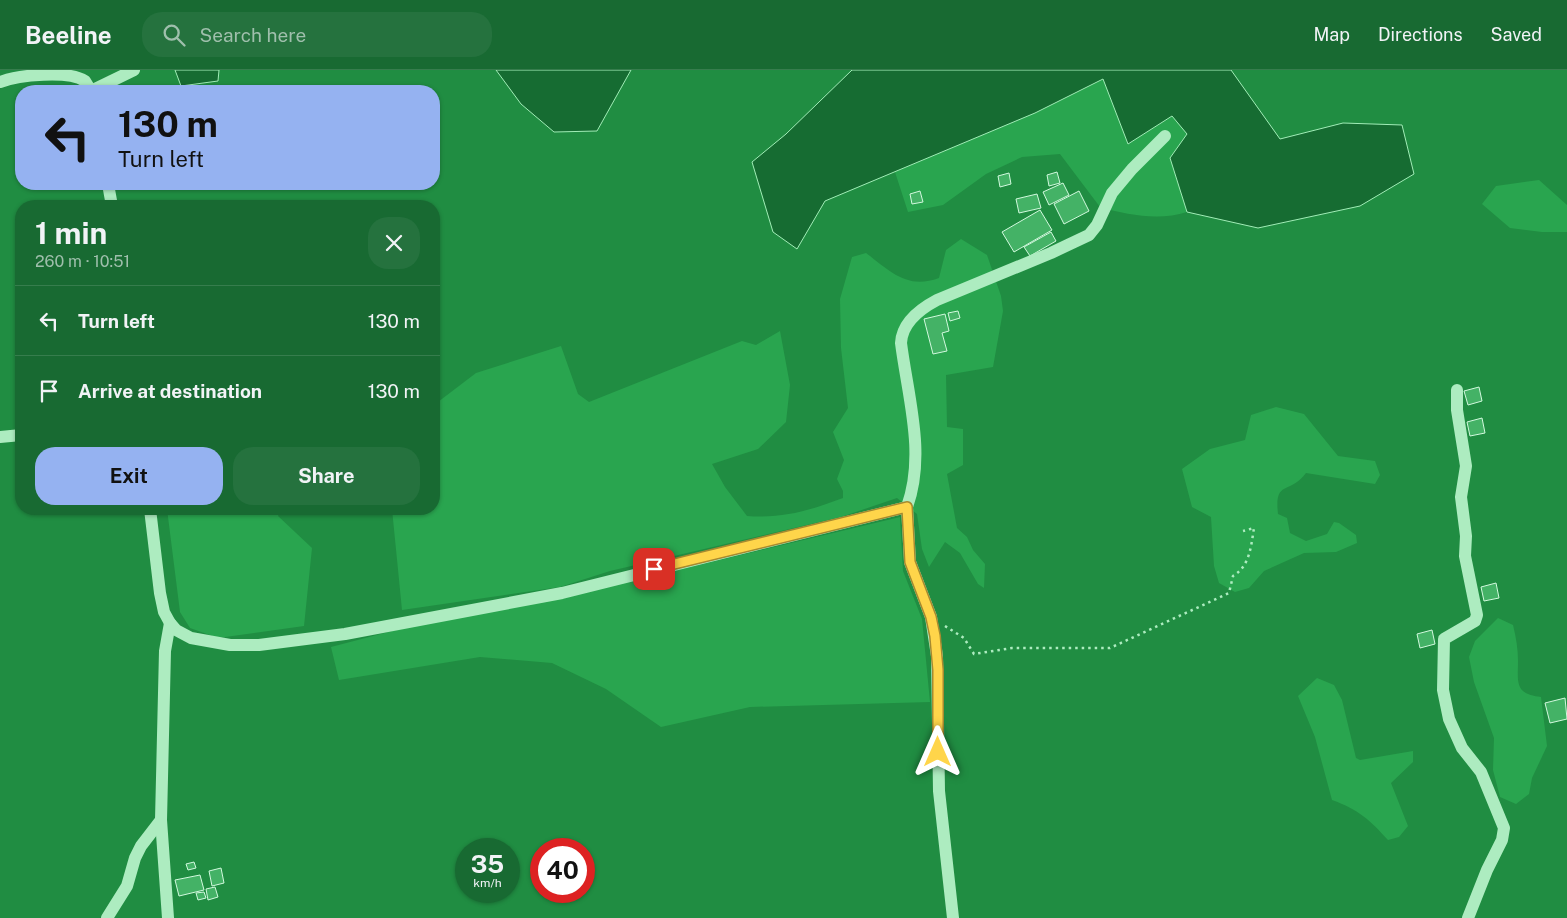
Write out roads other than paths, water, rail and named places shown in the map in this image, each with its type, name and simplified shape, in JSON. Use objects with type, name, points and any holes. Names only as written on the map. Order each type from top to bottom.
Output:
[{"type":"street","points":[[103,85],[134,70]]},
{"type":"street","points":[[0,82],[16,76],[48,72],[77,76],[84,80],[87,85]]},
{"type":"street","points":[[953,918],[939,791],[937,656],[931,617],[910,562],[907,507],[915,480],[917,452],[901,343],[904,329],[922,308],[932,302],[1051,254],[1089,235],[1097,225],[1112,193],[1132,169],[1165,136]]},
{"type":"street","points":[[1457,390],[1457,410],[1466,466],[1460,497],[1466,536],[1466,556],[1477,615],[1475,621],[1444,639],[1443,690],[1449,719],[1462,748],[1481,772],[1504,828],[1502,840],[1487,870],[1468,918]]},
{"type":"street","points":[[0,437],[15,436]]},
{"type":"street","points":[[151,515],[160,593],[164,612],[170,623],[176,630],[191,638],[230,645],[292,642],[345,634],[562,593],[907,507]]},
{"type":"street","points":[[168,918],[161,820],[164,651],[170,623]]},
{"type":"street","points":[[107,918],[127,886],[135,858],[141,846],[161,820]]}]
